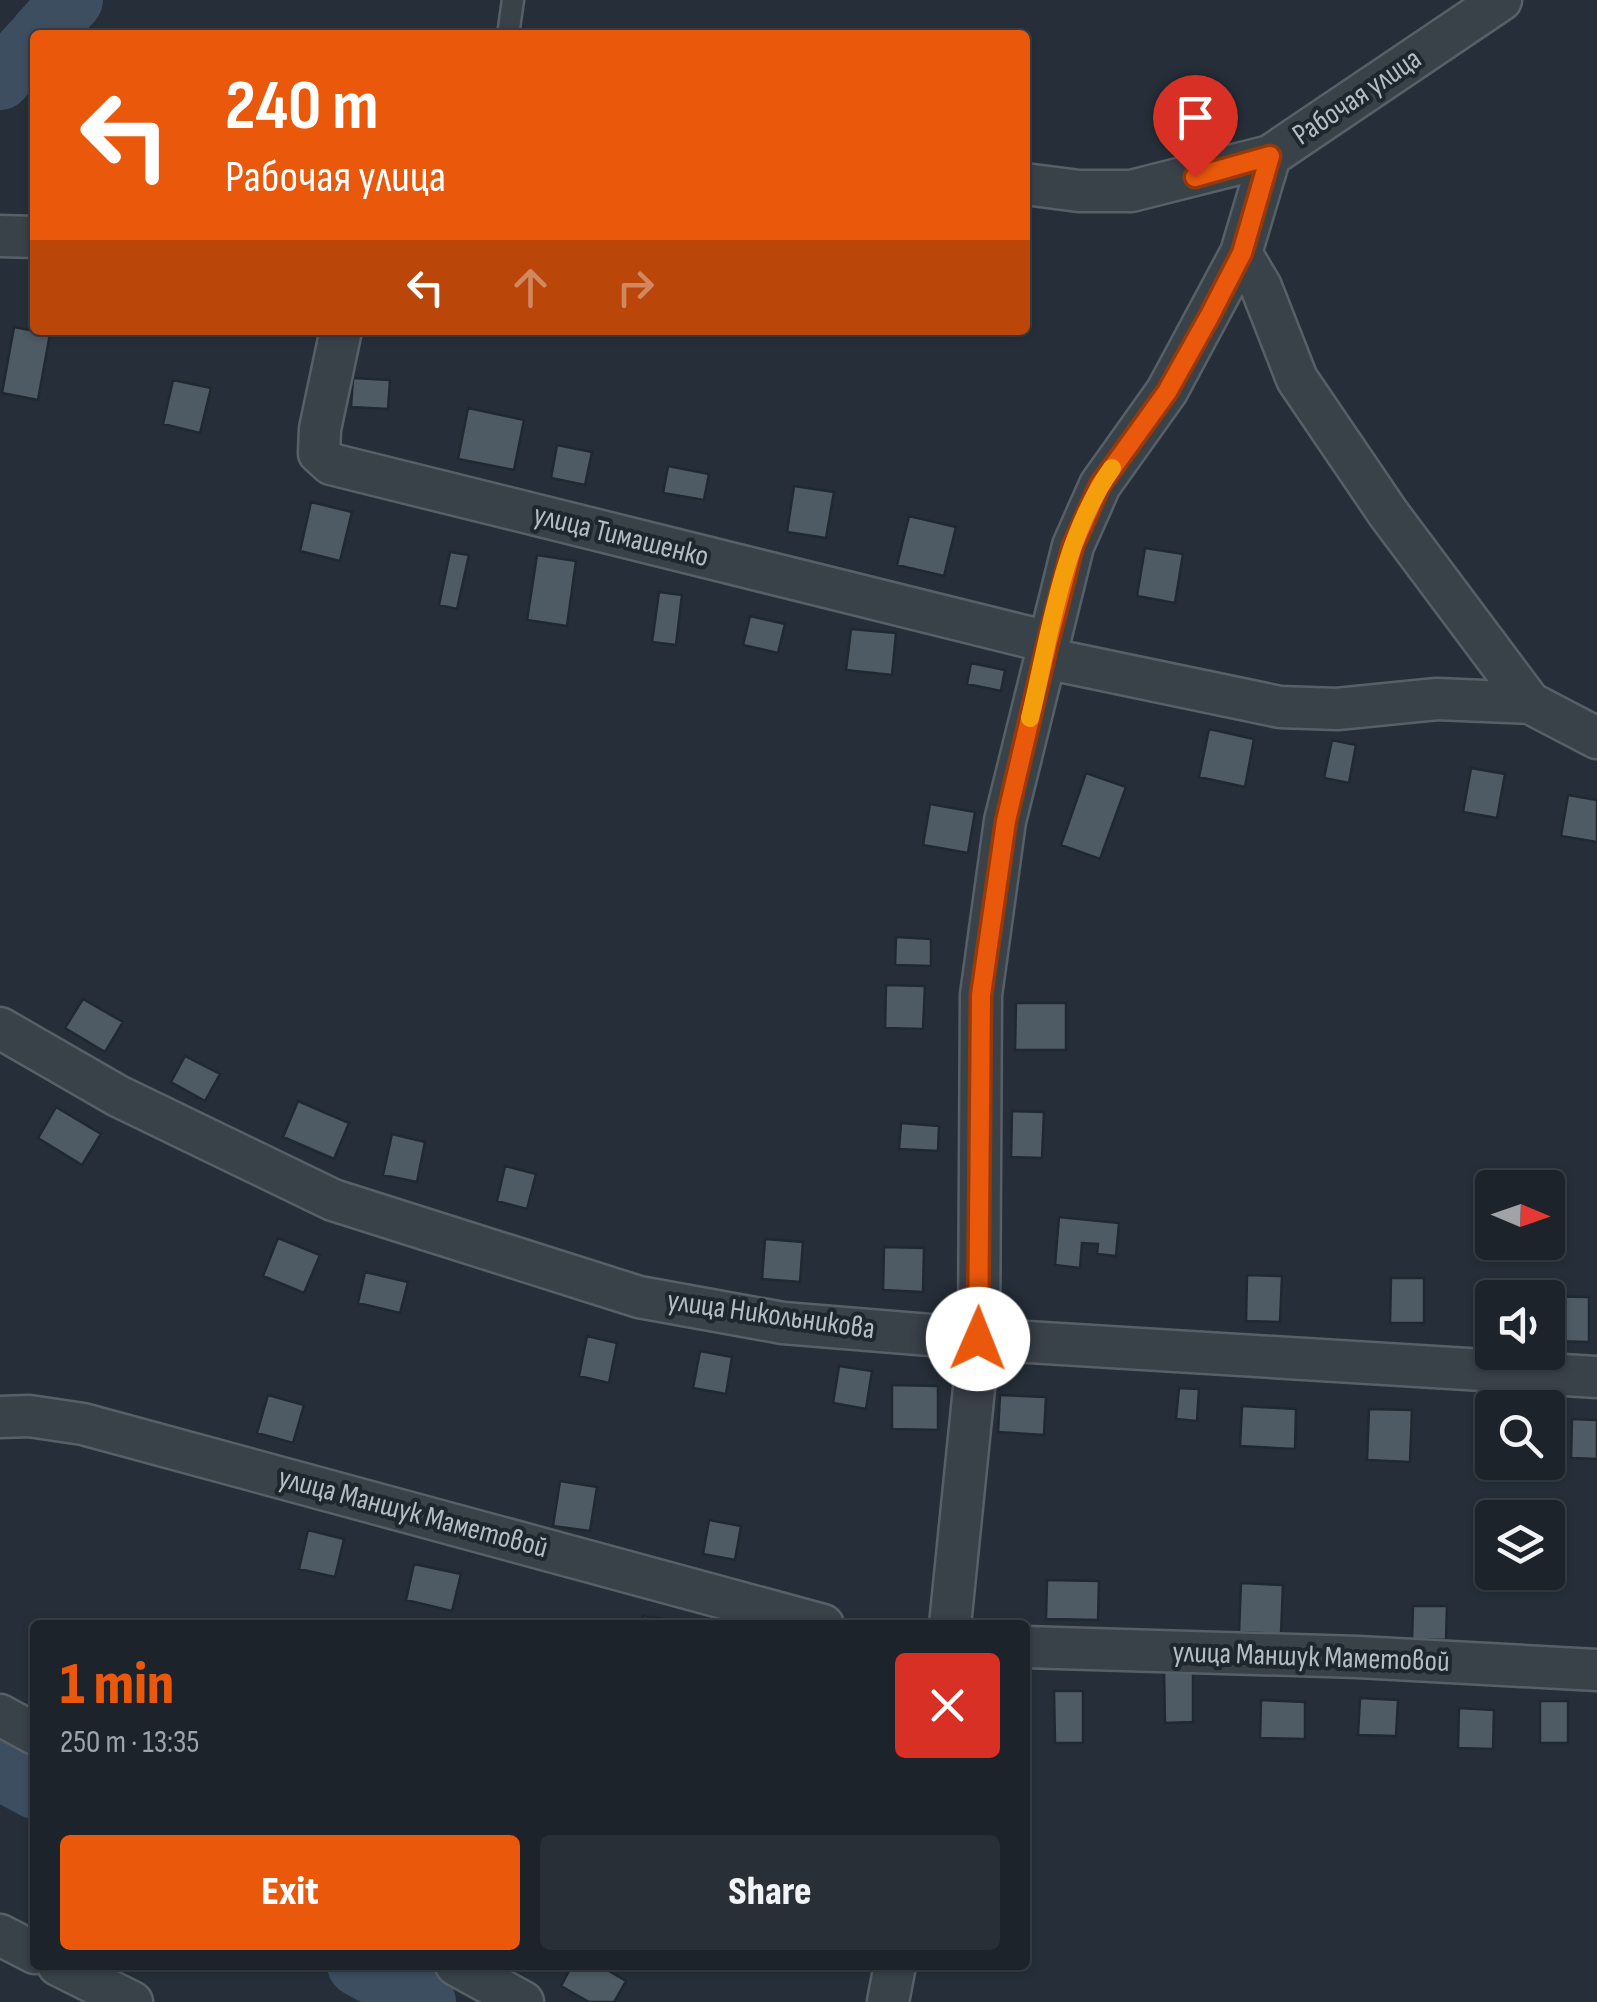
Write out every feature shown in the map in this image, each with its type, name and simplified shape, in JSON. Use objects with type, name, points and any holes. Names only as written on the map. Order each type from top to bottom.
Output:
[{"type":"street","name":"Рабочая улица","points":[[1030,185],[1079,191],[1132,190],[1270,156],[1501,0]]},
{"type":"street","points":[[950,1620],[978,1339],[981,995],[1006,821],[1073,546],[1100,485],[1167,392],[1242,253],[1270,156]]},
{"type":"street","points":[[0,236],[30,238]]},
{"type":"street","points":[[1242,253],[1262,287],[1297,379],[1388,513],[1530,702],[1597,738]]},
{"type":"street","name":"улица Тимашенко","points":[[340,335],[320,429],[319,453],[331,464],[1280,707],[1336,709],[1437,698],[1530,702]]},
{"type":"street","name":"улица Никольникова","points":[[0,1028],[118,1096],[333,1200],[640,1297],[783,1323],[978,1339],[1597,1377]]},
{"type":"street","name":"улица Маншук Маметовой","points":[[0,1417],[28,1416],[83,1424],[805,1620]]},
{"type":"street","name":"улица Маншук Маметовой","points":[[1030,1647],[1358,1657],[1597,1670]]},
{"type":"street","points":[[0,1715],[30,1731]]},
{"type":"street","points":[[0,1936],[30,1951]]},
{"type":"street","points":[[68,1970],[132,2002]]},
{"type":"street","points":[[465,1970],[523,2002]]},
{"type":"street","points":[[888,2002],[893,1970]]},
{"type":"lane","points":[[509,30],[513,0]]},
{"type":"building","points":[[14,327],[30,330],[30,335],[50,335],[38,400],[2,393]]},
{"type":"building","points":[[353,378],[390,380],[388,409],[351,407]]},
{"type":"building","points":[[173,380],[211,388],[200,433],[163,424]]},
{"type":"building","points":[[468,408],[524,420],[514,470],[458,459]]},
{"type":"building","points":[[557,445],[592,452],[585,485],[551,478]]},
{"type":"building","points":[[668,466],[709,474],[704,500],[663,493]]},
{"type":"building","points":[[794,486],[834,492],[826,538],[787,532]]},
{"type":"building","points":[[311,502],[352,512],[340,561],[300,551]]},
{"type":"building","points":[[909,516],[956,527],[944,576],[897,565]]},
{"type":"building","points":[[1145,548],[1183,554],[1175,603],[1137,596]]},
{"type":"building","points":[[450,552],[469,555],[457,609],[439,605]]},
{"type":"building","points":[[537,555],[576,561],[567,626],[527,620]]},
{"type":"building","points":[[659,592],[682,595],[676,645],[652,642]]},
{"type":"building","points":[[750,616],[785,624],[778,653],[743,645]]},
{"type":"building","points":[[851,629],[896,633],[892,675],[846,670]]},
{"type":"building","points":[[971,663],[1005,670],[1001,691],[967,684]]},
{"type":"building","points":[[1209,729],[1254,739],[1245,787],[1199,777]]},
{"type":"building","points":[[1332,740],[1356,745],[1349,783],[1324,778]]},
{"type":"building","points":[[1471,768],[1505,774],[1497,818],[1463,812]]},
{"type":"building","points":[[1086,773],[1126,787],[1100,859],[1061,845]]},
{"type":"building","points":[[1568,795],[1597,800],[1597,842],[1561,836]]},
{"type":"building","points":[[930,804],[975,812],[968,853],[923,845]]},
{"type":"building","points":[[896,937],[931,939],[931,966],[895,965]]},
{"type":"building","points":[[886,985],[925,986],[923,1029],[885,1028]]},
{"type":"building","points":[[83,999],[123,1022],[105,1052],[65,1028]]},
{"type":"building","points":[[1016,1003],[1066,1003],[1066,1050],[1015,1050]]},
{"type":"building","points":[[185,1056],[220,1074],[205,1101],[171,1082]]},
{"type":"building","points":[[298,1101],[349,1123],[334,1159],[283,1137]]},
{"type":"building","points":[[56,1107],[101,1134],[82,1165],[38,1138]]},
{"type":"building","points":[[1012,1111],[1044,1112],[1042,1158],[1011,1157]]},
{"type":"building","points":[[901,1123],[939,1126],[938,1151],[899,1149]]},
{"type":"building","points":[[392,1134],[425,1142],[417,1182],[383,1175]]},
{"type":"building","points":[[505,1166],[536,1174],[527,1209],[497,1201]]},
{"type":"building","points":[[1059,1217],[1119,1223],[1116,1256],[1097,1254],[1098,1244],[1082,1243],[1080,1268],[1055,1265]]},
{"type":"building","points":[[278,1238],[320,1255],[304,1293],[263,1276]]},
{"type":"building","points":[[765,1239],[803,1242],[800,1282],[762,1279]]},
{"type":"building","points":[[884,1247],[924,1248],[923,1292],[883,1290]]},
{"type":"building","points":[[365,1272],[408,1282],[400,1313],[358,1303]]},
{"type":"building","points":[[1247,1275],[1282,1276],[1280,1322],[1246,1321]]},
{"type":"building","points":[[1391,1278],[1424,1278],[1424,1323],[1390,1323]]},
{"type":"building","points":[[1565,1297],[1589,1297],[1589,1342],[1565,1341]]},
{"type":"building","points":[[587,1336],[617,1343],[609,1383],[579,1376]]},
{"type":"building","points":[[700,1351],[732,1357],[726,1394],[693,1388]]},
{"type":"building","points":[[839,1366],[872,1371],[866,1409],[833,1403]]},
{"type":"building","points":[[892,1385],[938,1386],[938,1430],[892,1429]]},
{"type":"building","points":[[1179,1388],[1199,1389],[1197,1421],[1176,1419]]},
{"type":"building","points":[[268,1395],[304,1405],[293,1443],[257,1433]]},
{"type":"building","points":[[1000,1395],[1046,1397],[1044,1435],[998,1432]]},
{"type":"building","points":[[1242,1406],[1296,1409],[1295,1449],[1240,1446]]},
{"type":"building","points":[[1369,1409],[1412,1410],[1410,1462],[1367,1460]]},
{"type":"building","points":[[1572,1419],[1597,1420],[1597,1459],[1571,1458]]},
{"type":"building","points":[[560,1481],[597,1487],[590,1531],[553,1526]]},
{"type":"building","points":[[709,1520],[741,1526],[735,1560],[703,1554]]},
{"type":"building","points":[[308,1530],[344,1539],[335,1577],[299,1569]]},
{"type":"building","points":[[414,1564],[461,1574],[452,1611],[406,1600]]},
{"type":"building","points":[[1047,1580],[1099,1581],[1098,1620],[1046,1619]]},
{"type":"building","points":[[1241,1583],[1283,1585],[1281,1634],[1239,1632]]},
{"type":"building","points":[[1413,1606],[1447,1606],[1446,1640],[1412,1639]]},
{"type":"building","points":[[1164,1671],[1193,1671],[1193,1722],[1165,1723]]},
{"type":"building","points":[[1054,1691],[1083,1691],[1083,1743],[1055,1743]]},
{"type":"building","points":[[1360,1698],[1398,1700],[1396,1736],[1358,1735]]},
{"type":"building","points":[[1261,1700],[1305,1702],[1305,1739],[1260,1738]]},
{"type":"building","points":[[1540,1701],[1568,1701],[1568,1743],[1540,1743]]},
{"type":"building","points":[[1459,1708],[1494,1710],[1493,1749],[1458,1748]]},
{"type":"building","points":[[569,1970],[607,1970],[626,1981],[614,2002],[589,2002],[561,1986]]},
{"type":"waterway","points":[[45,30],[72,0]]},
{"type":"waterway","points":[[0,79],[30,46]]},
{"type":"waterway","points":[[0,1769],[30,1785]]},
{"type":"waterway","points":[[367,1970],[425,2002]]},
{"type":"slow traffic","points":[[1030,718],[1073,546],[1100,485],[1112,468]]},
{"type":"route","points":[[978,1339],[981,995],[1006,821],[1048,642],[1073,546],[1100,485],[1167,392],[1209,317],[1242,253],[1248,221],[1270,156],[1195,177]]}]
